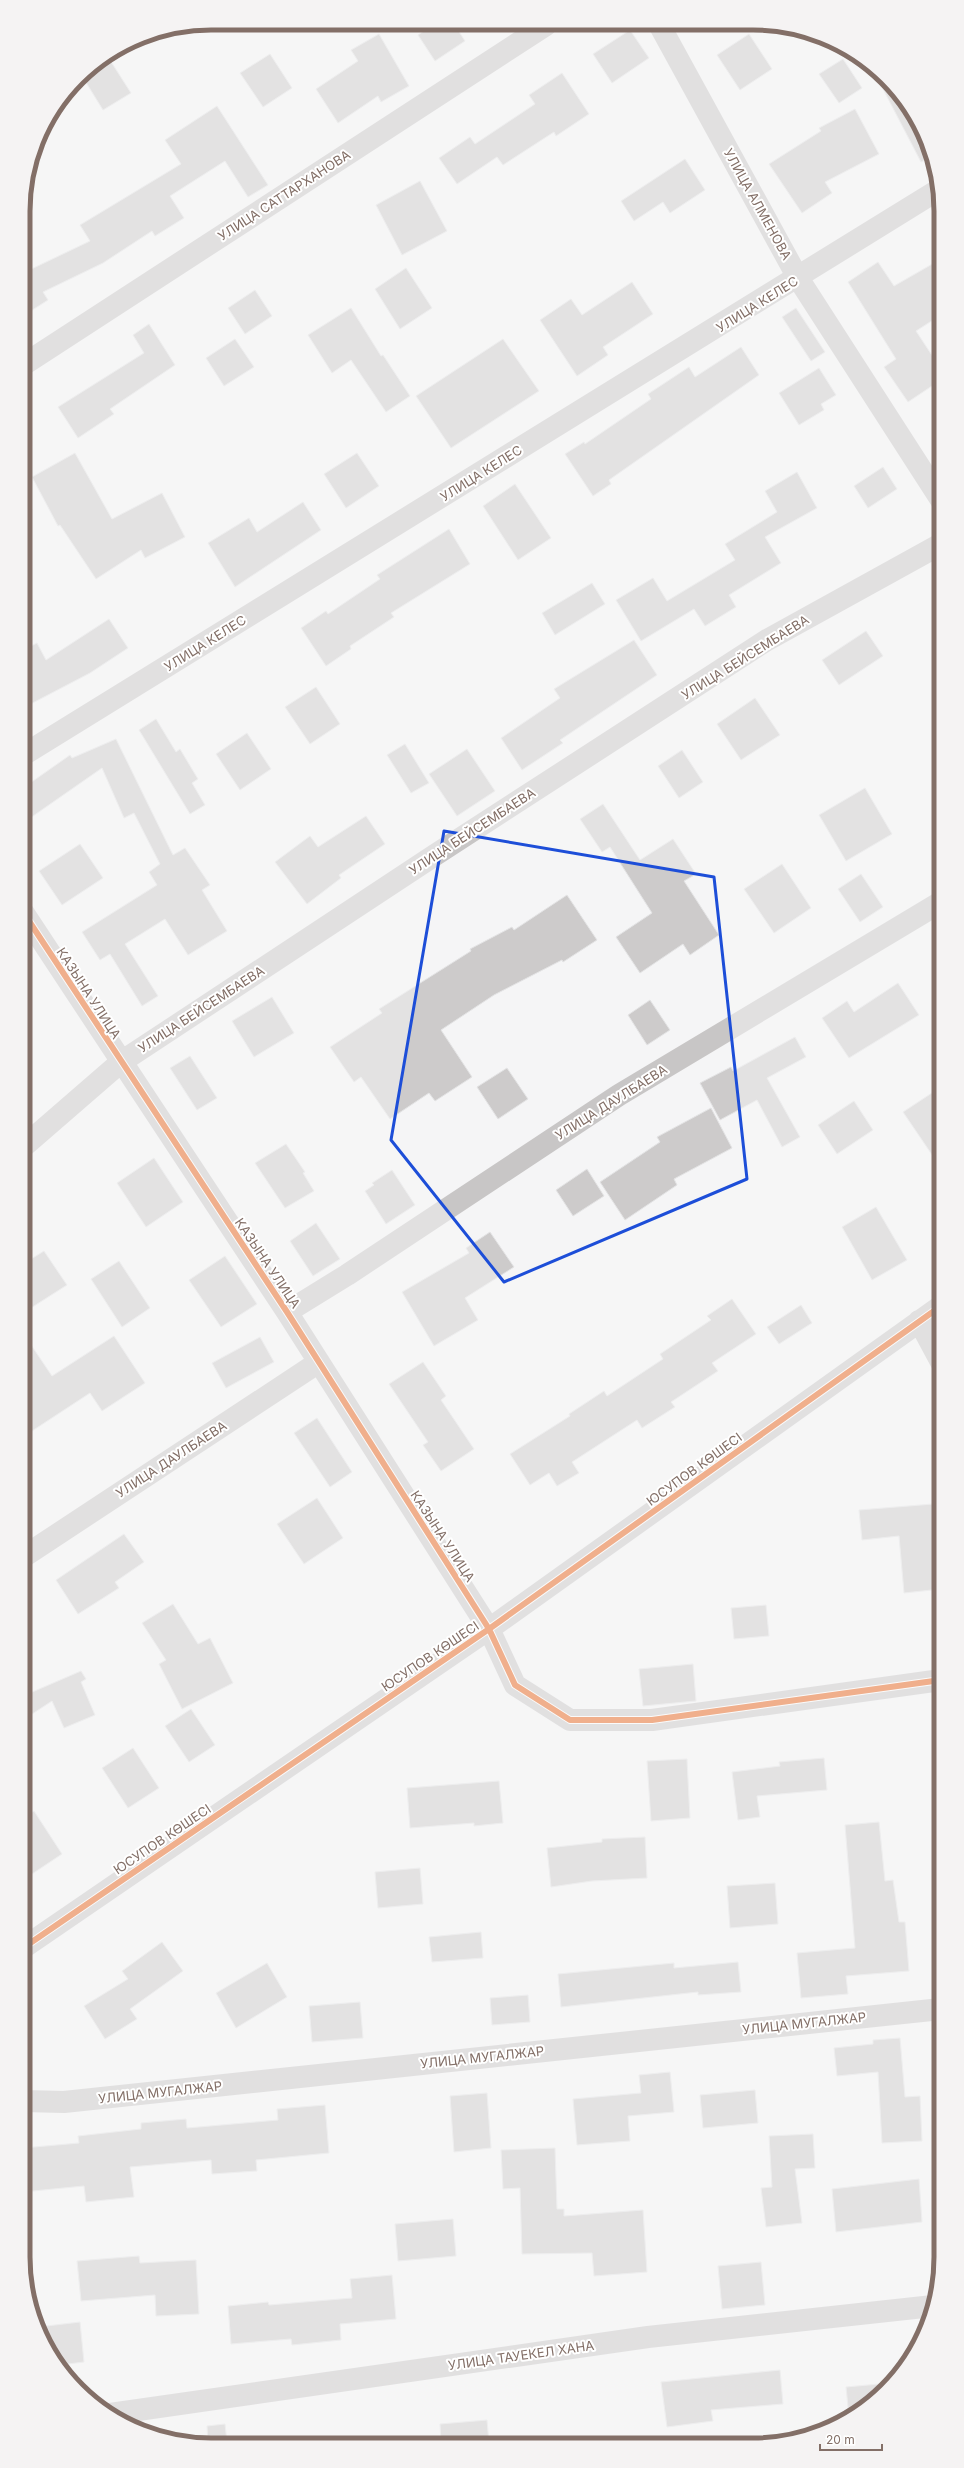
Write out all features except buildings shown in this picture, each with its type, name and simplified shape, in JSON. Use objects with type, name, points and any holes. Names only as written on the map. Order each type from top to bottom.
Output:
[{"type":"street","name":"УЛИЦА САТТАРХАНОВА","points":[[30,361],[538,30]]},
{"type":"street","name":"УЛИЦА АЛМЕНОВА","points":[[662,30],[798,278],[934,489]]},
{"type":"street","name":"УЛИЦА КЕЛЕС","points":[[30,751],[798,278],[933,193]]},
{"type":"street","name":"УЛИЦА БЕЙСЕМБАЕВА","points":[[30,1141],[121,1062],[435,855],[767,640],[934,548]]},
{"type":"street","name":"УЛИЦА ДАУЛБАЕВА","points":[[287,1312],[347,1275],[619,1095],[934,906]]},
{"type":"street","name":"КАЗЫНА УЛИЦА","points":[[30,923],[287,1312],[489,1629],[515,1685],[570,1720],[652,1720],[934,1681]]},
{"type":"street","name":"ЮСУПОВ КӨШЕСІ","points":[[30,1943],[489,1629],[934,1311]]},
{"type":"street","points":[[919,1321],[934,1349]]},
{"type":"street","name":"УЛИЦА ДАУЛБАЕВА","points":[[30,1551],[319,1362]]},
{"type":"street","name":"УЛИЦА МУГАЛЖАР","points":[[30,2101],[64,2102],[934,2010]]},
{"type":"street","name":"УЛИЦА ТАУЕКЕЛ ХАНА","points":[[118,2413],[648,2337],[927,2307]]},
{"type":"highlighted area","points":[[444,831],[714,877],[747,1179],[504,1282],[391,1140]]},
{"type":"cycle path","points":[[30,923],[287,1312],[489,1629],[515,1685],[570,1720],[652,1720],[934,1681]]},
{"type":"cycle path","points":[[30,1943],[489,1629],[934,1311]]}]
